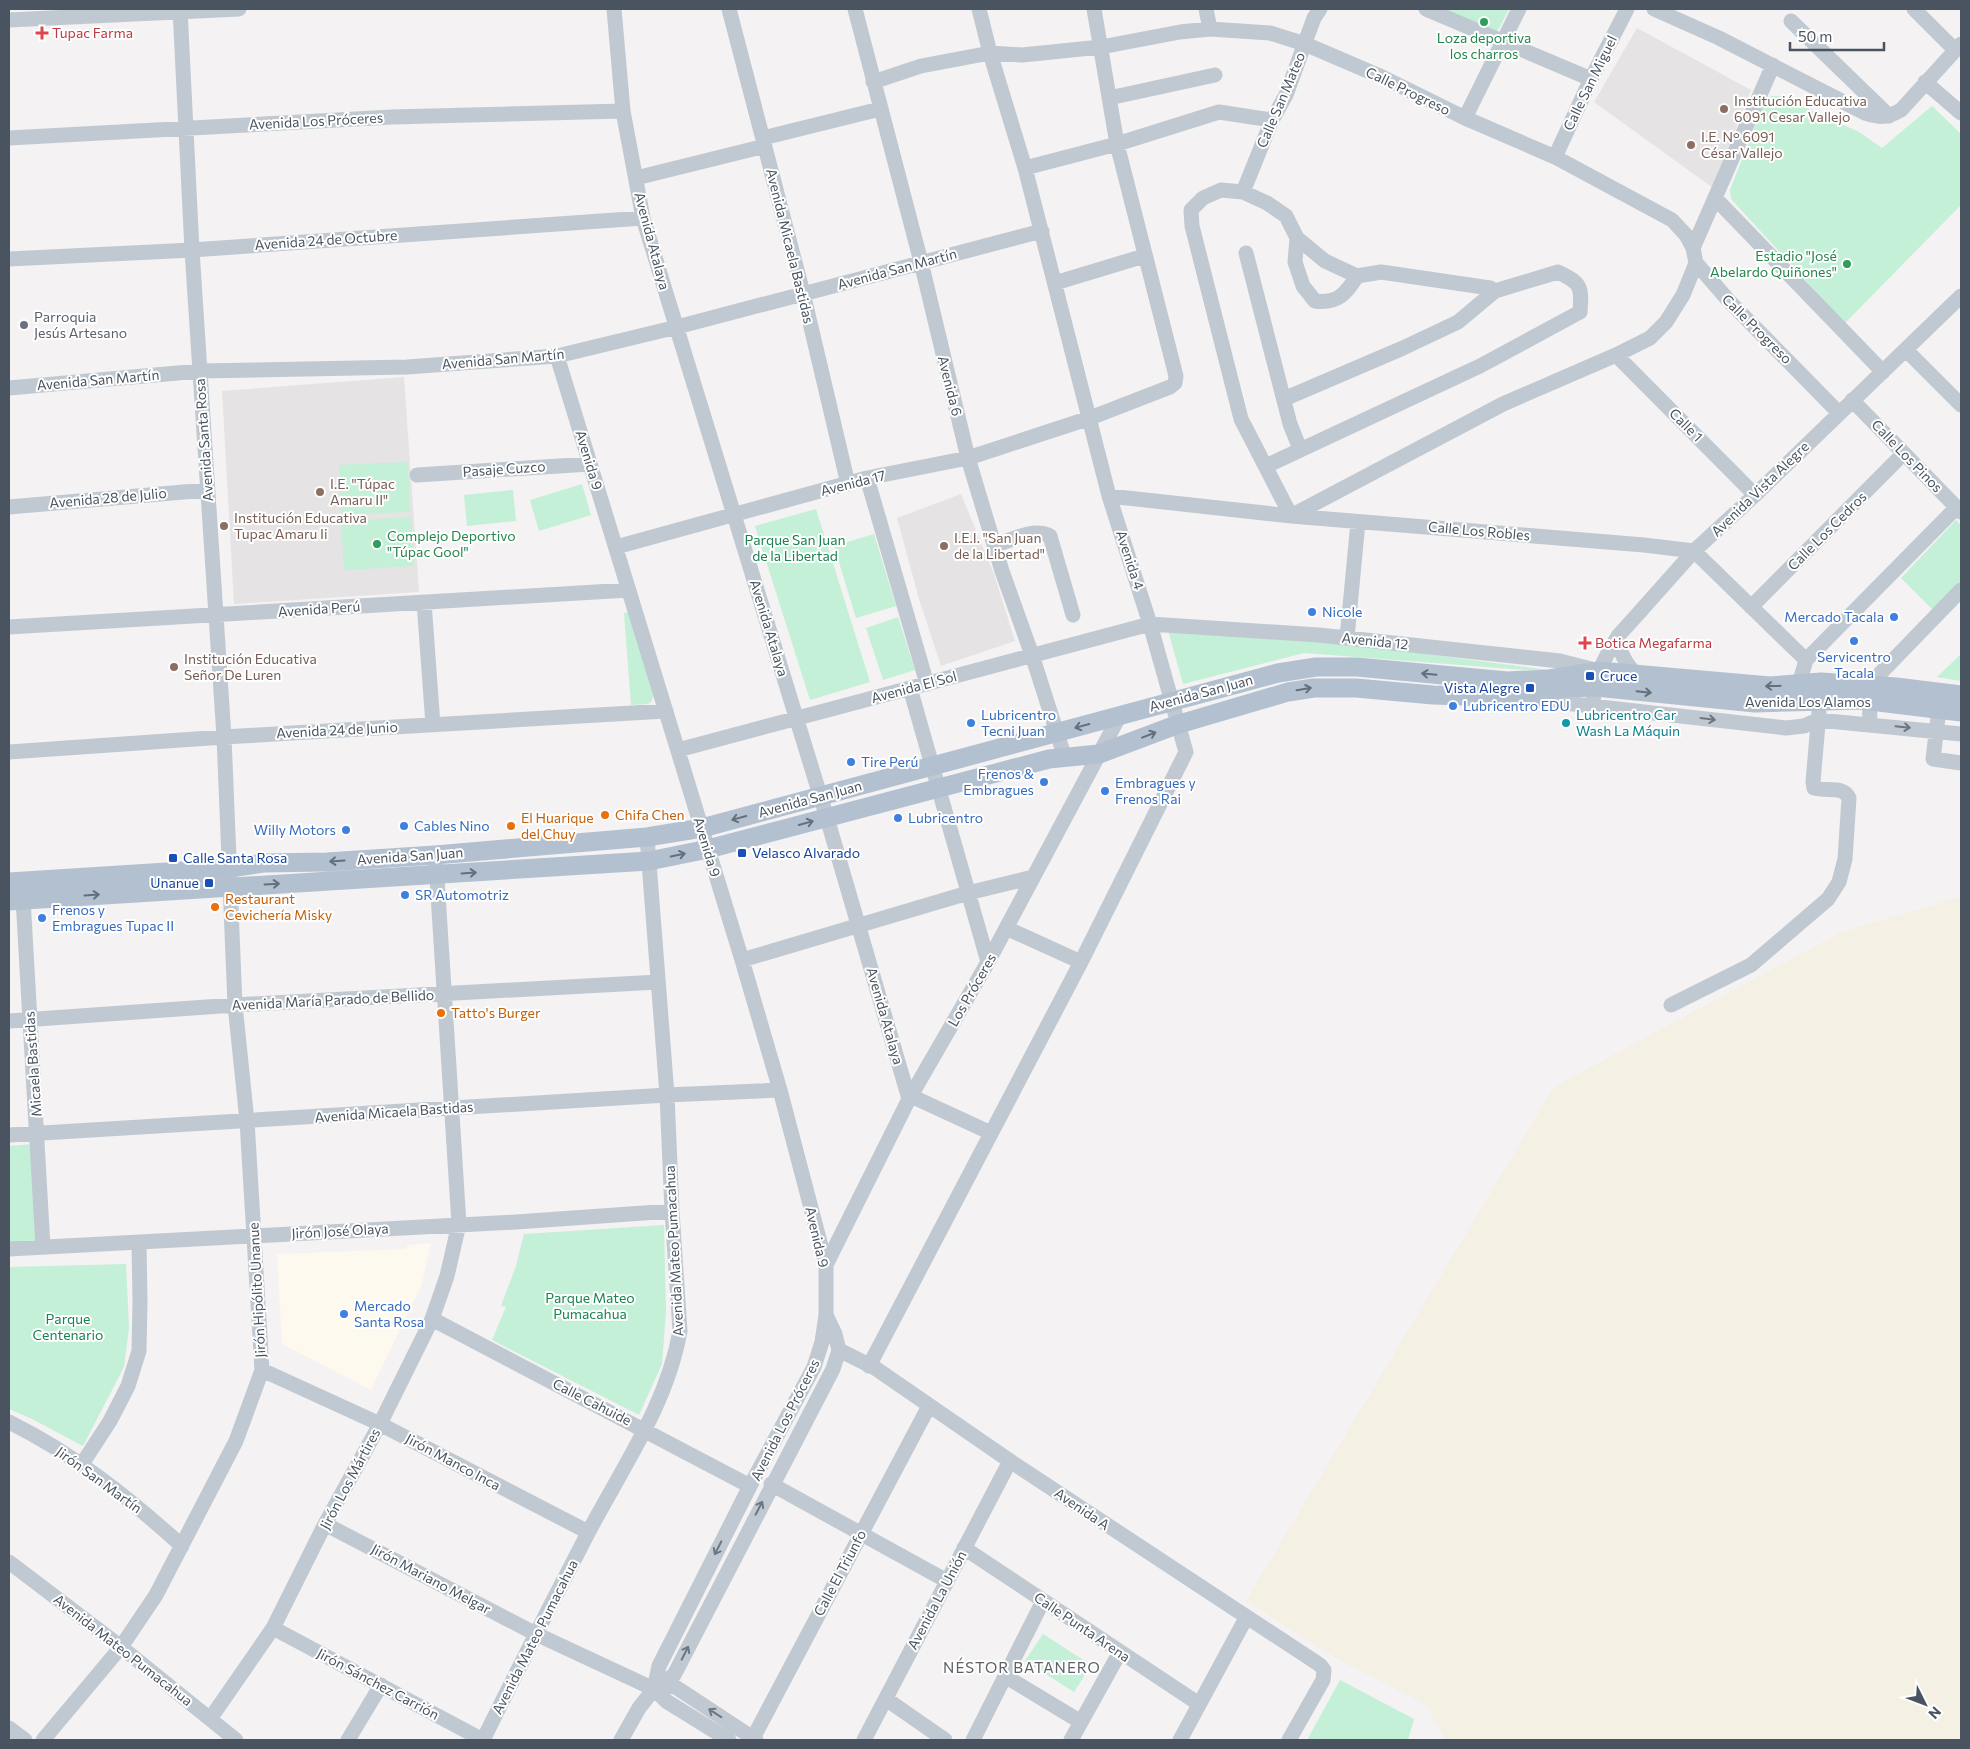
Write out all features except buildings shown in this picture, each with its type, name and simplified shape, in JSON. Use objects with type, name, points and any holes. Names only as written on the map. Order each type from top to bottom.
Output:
[{"type":"main road","name":"Avenida San Juan","points":[[16,881],[230,868],[263,863],[327,862],[435,855],[648,837],[702,828],[1278,673],[1316,666],[1508,681],[1597,679]]},
{"type":"main road","name":"Avenida Los Alamos","points":[[1597,679],[1637,675],[1770,686],[1799,684],[1820,691]]},
{"type":"main road","name":"Avenida Los Alamos","points":[[1597,679],[1755,703],[1820,691],[1961,695]]},
{"type":"main road","name":"Avenida San Juan","points":[[16,900],[649,861],[708,849],[1049,759],[1099,754],[1178,724],[1288,692],[1314,688],[1356,688],[1433,695],[1520,698],[1597,679]]},
{"type":"main road","name":"Avenida Los Alamos","points":[[1869,693],[1939,709],[1961,712]]},
{"type":"street","points":[[9,20],[239,9]]},
{"type":"street","name":"Avenida Atalaya","points":[[614,9],[623,111],[643,218],[827,818],[910,1097]]},
{"type":"street","name":"Avenida Micaela Bastidas","points":[[729,9],[803,293],[848,484]]},
{"type":"street","name":"Avenida 6","points":[[855,9],[968,458],[994,546],[1065,758]]},
{"type":"street","name":"Avenida 4","points":[[869,1366],[1081,962],[1186,756],[1186,749],[1150,624],[1109,496],[1042,231],[979,9]]},
{"type":"street","points":[[1055,282],[1144,256],[1117,144],[1094,9]]},
{"type":"street","points":[[1206,9],[1210,28]]},
{"type":"street","points":[[1426,9],[1591,79]]},
{"type":"street","points":[[1465,118],[1519,9]]},
{"type":"street","name":"Calle San Miguel","points":[[1555,157],[1591,79],[1627,9]]},
{"type":"street","points":[[1654,9],[1719,38],[1865,113],[1876,116],[1889,116],[1901,110],[1958,47],[1914,9]]},
{"type":"street","name":"Avenida Santa Rosa","points":[[180,11],[192,250],[217,615],[230,868]]},
{"type":"street","name":"Calle San Mateo","points":[[1243,192],[1272,120],[1286,94],[1316,12]]},
{"type":"street","points":[[1791,21],[1889,116]]},
{"type":"street","name":"Calle Progreso","points":[[873,82],[920,66],[990,53],[1022,55],[1101,47],[1210,28],[1270,32],[1304,44],[1382,77],[1465,118],[1555,157],[1672,220],[1686,235],[1694,256],[1729,301],[1839,413]]},
{"type":"street","points":[[1494,291],[1490,288],[1381,272],[1357,276],[1325,262],[1296,238],[1286,216],[1267,203],[1243,192],[1221,190],[1204,198],[1191,210],[1192,226],[1241,418],[1291,516],[1503,404],[1616,355],[1650,338],[1666,322],[1683,296],[1694,256],[1715,198],[1773,65]]},
{"type":"street","points":[[1109,98],[1215,75]]},
{"type":"street","points":[[1925,82],[1961,113]]},
{"type":"street","points":[[636,178],[880,109]]},
{"type":"street","name":"Avenida Los Próceres","points":[[9,138],[392,117],[623,111]]},
{"type":"street","points":[[1025,168],[1117,144],[1219,112],[1272,120]]},
{"type":"street","points":[[1715,198],[1883,372]]},
{"type":"street","name":"Avenida 24 de Octubre","points":[[9,258],[192,250],[643,218]]},
{"type":"street","name":"Avenida San Martín","points":[[9,388],[200,372],[407,367],[557,356],[676,327],[1042,231]]},
{"type":"street","points":[[1296,238],[1295,262],[1303,286],[1315,301],[1326,302],[1336,299],[1349,289],[1357,276]]},
{"type":"street","points":[[1246,253],[1290,424],[1300,449]]},
{"type":"street","name":"Avenida 17","points":[[616,547],[867,478],[968,458],[1090,418],[1170,388],[1175,383],[1176,376],[1144,256]]},
{"type":"street","points":[[1266,466],[1480,366],[1580,312],[1582,294],[1575,280],[1558,272],[1494,291],[1458,322],[1403,348],[1284,399]]},
{"type":"street","name":"Avenida Vista Alegre","points":[[1592,706],[1597,679],[1609,651],[1618,636],[1694,551],[1755,495],[1852,400],[1960,301]]},
{"type":"street","points":[[1906,350],[1961,404]]},
{"type":"street","name":"Calle 1","points":[[1616,355],[1755,495]]},
{"type":"street","name":"Avenida 9","points":[[557,356],[702,828],[780,1090],[826,1265],[826,1315]]},
{"type":"street","name":"Calle Los Pinos","points":[[1852,400],[1959,509]]},
{"type":"street","name":"Calle Los Cedros","points":[[1751,607],[1904,454]]},
{"type":"street","name":"Pasaje Cuzco","points":[[417,475],[590,464]]},
{"type":"street","points":[[867,478],[927,684]]},
{"type":"street","name":"Avenida 28 de Julio","points":[[9,507],[207,490]]},
{"type":"street","name":"Calle Los Robles","points":[[1109,496],[1291,516],[1644,545],[1694,551]]},
{"type":"street","points":[[1799,684],[1806,660],[1959,509]]},
{"type":"street","points":[[1347,638],[1358,522]]},
{"type":"street","points":[[994,546],[1029,534],[1046,534],[1050,536],[1073,615]]},
{"type":"street","points":[[1694,551],[1806,660]]},
{"type":"street","name":"Avenida Perú","points":[[9,628],[629,590]]},
{"type":"street","points":[[1870,724],[1869,693],[1961,590]]},
{"type":"street","points":[[424,602],[433,725]]},
{"type":"street","name":"Avenida El Sol","points":[[678,750],[1150,624]]},
{"type":"street","name":"Avenida 12","points":[[1150,624],[1347,638],[1560,661],[1597,679]]},
{"type":"street","points":[[1618,636],[1622,656],[1637,675]]},
{"type":"street","points":[[910,688],[988,962]]},
{"type":"street","points":[[1671,1005],[1751,965],[1828,899],[1839,882],[1845,859],[1849,798],[1841,790],[1814,788],[1812,782],[1820,691]]},
{"type":"street","points":[[1520,698],[1786,728],[1804,726],[1818,720],[1936,730],[1961,734]]},
{"type":"street","points":[[1939,709],[1933,759],[1961,763]]},
{"type":"street","name":"Avenida 24 de Junio","points":[[9,752],[224,737],[666,711]]},
{"type":"street","name":"Los Próceres","points":[[826,1265],[910,1097],[988,962],[1120,715]]},
{"type":"street","name":"Avenida Mateo Pumacahua","points":[[483,1740],[588,1532],[645,1430],[668,1381],[680,1330],[667,1095],[648,837]]},
{"type":"street","name":"Jirón Los Mártires","points":[[210,1719],[273,1628],[380,1424],[432,1319],[447,1276],[459,1224],[453,1108],[435,855]]},
{"type":"street","name":"Jirón Hipólito Unanue","points":[[43,1740],[121,1647],[156,1595],[236,1440],[262,1370],[247,1121],[235,1005],[230,868]]},
{"type":"street","points":[[742,960],[968,893],[1034,876]]},
{"type":"street","name":"Micaela Bastidas","points":[[16,881],[16,900],[30,1020],[43,1248]]},
{"type":"street","points":[[1006,928],[1081,962]]},
{"type":"street","name":"Avenida María Parado de Bellido","points":[[9,1021],[235,1005],[658,982]]},
{"type":"street","name":"Avenida Micaela Bastidas","points":[[9,1135],[667,1095],[780,1090]]},
{"type":"street","points":[[910,1097],[991,1133]]},
{"type":"street","name":"Jirón José Olaya","points":[[9,1249],[672,1211]]},
{"type":"street","points":[[82,1464],[110,1421],[128,1386],[139,1351],[139,1243]]},
{"type":"street","points":[[826,1315],[835,1334],[839,1350]]},
{"type":"street","name":"Avenida Los Próceres","points":[[654,1689],[659,1666],[750,1486],[814,1367],[822,1342],[826,1315]]},
{"type":"street","name":"Calle Cahuide","points":[[432,1319],[750,1486]]},
{"type":"street","name":"Avenida Los Próceres","points":[[621,1740],[639,1708],[654,1689],[674,1674],[833,1369],[839,1350]]},
{"type":"street","name":"Avenida A","points":[[839,1350],[869,1366],[1246,1618],[1320,1665],[1324,1670],[1323,1680],[1289,1740]]},
{"type":"street","name":"Jirón Manco Inca","points":[[262,1370],[380,1424],[588,1532]]},
{"type":"street","name":"Calle El Triunfo","points":[[753,1739],[929,1406]]},
{"type":"street","name":"Jirón San Martín","points":[[9,1422],[82,1464],[134,1503],[182,1546]]},
{"type":"street","name":"Avenida La Unión","points":[[864,1740],[1010,1461]]},
{"type":"street","points":[[772,1484],[947,1581]]},
{"type":"street","name":"Jirón Mariano Melgar","points":[[326,1524],[536,1634],[654,1689]]},
{"type":"street","name":"Calle Punta Arena","points":[[964,1548],[1199,1704]]},
{"type":"street","name":"Avenida Mateo Pumacahua","points":[[9,1562],[121,1647],[236,1740]]},
{"type":"street","points":[[973,1740],[1043,1601]]},
{"type":"street","points":[[1180,1740],[1246,1618]]},
{"type":"street","name":"Jirón Sánchez Carrión","points":[[273,1628],[483,1740]]},
{"type":"street","points":[[1071,1740],[1120,1652]]},
{"type":"street","points":[[1005,1676],[1081,1722]]},
{"type":"street","points":[[348,1740],[381,1685]]},
{"type":"street","points":[[654,1689],[674,1686],[753,1739]]},
{"type":"street","points":[[654,1689],[666,1701],[729,1740]]},
{"type":"street","points":[[886,1699],[945,1740]]},
{"type":"street","points":[[9,1728],[25,1740]]},
{"type":"shaded area","name":"I.E. N° 6091 César Vallejo","points":[[1637,28],[1751,90],[1713,188],[1594,102]]},
{"type":"shaded area","name":"I.E. \"Túpac Amaru II\"","points":[[404,377],[419,592],[234,604],[222,391]]},
{"type":"shaded area","points":[[961,494],[994,574],[1015,641],[941,666],[919,599],[897,518]]},
{"type":"shaded area","name":"Mercado Santa Rosa","points":[[431,1243],[422,1284],[371,1390],[282,1344],[277,1254],[405,1249],[408,1245]]},
{"type":"green space","name":"Loza deportiva los charros","points":[[1438,9],[1509,9],[1495,36]]},
{"type":"green space","name":"Estadio \"José Abelardo Quiñones\"","points":[[1771,96],[1779,96],[1859,132],[1882,148],[1932,106],[1961,134],[1961,205],[1845,323],[1731,199],[1730,190],[1765,101]]},
{"type":"green space","points":[[408,462],[410,512],[341,515],[339,465]]},
{"type":"green space","points":[[582,484],[591,515],[539,531],[530,500]]},
{"type":"green space","points":[[513,490],[516,521],[467,526],[464,495]]},
{"type":"green space","name":"Parque San Juan de la Libertad","points":[[816,509],[870,682],[810,700],[755,526]]},
{"type":"green space","name":"Complejo Deportivo \"Túpac Gool\"","points":[[411,517],[414,566],[344,570],[341,521]]},
{"type":"green space","points":[[1956,520],[1961,525],[1961,581],[1934,611],[1901,578]]},
{"type":"green space","points":[[874,534],[896,606],[856,618],[834,546]]},
{"type":"green space","points":[[629,612],[653,695],[652,701],[648,704],[631,705],[624,613]]},
{"type":"green space","points":[[898,617],[915,670],[883,680],[866,628]]},
{"type":"green space","points":[[1168,630],[1334,642],[1549,670],[1527,670],[1304,653],[1183,684]]},
{"type":"green space","points":[[1961,654],[1961,681],[1937,677]]},
{"type":"green space","points":[[33,1144],[40,1244],[9,1246],[9,1146]]},
{"type":"green space","name":"Parque Mateo Pumacahua","points":[[664,1225],[666,1311],[662,1364],[639,1415],[492,1340],[506,1307],[501,1306],[516,1266],[524,1234]]},
{"type":"green space","name":"Parque Centenario","points":[[126,1264],[129,1328],[124,1367],[83,1446],[9,1409],[9,1267]]},
{"type":"green space","points":[[1043,1634],[1091,1665],[1074,1692],[1025,1661]]},
{"type":"green space","points":[[1340,1680],[1414,1719],[1408,1740],[1307,1740]]},
{"type":"sand","points":[[1961,897],[1961,1740],[1446,1740],[1425,1704],[1336,1658],[1246,1601],[1554,1087],[1842,932]]},
{"type":"place","name":"Loza deportiva los charros","points":[[1484,22]]},
{"type":"place","name":"Tupac Farma","points":[[42,33]]},
{"type":"place","name":"Institución Educativa 6091 Cesar Vallejo","points":[[1724,109]]},
{"type":"place","name":"I.E. N° 6091 César Vallejo","points":[[1691,145]]},
{"type":"place","name":"Estadio \"José Abelardo Quiñones\"","points":[[1847,264]]},
{"type":"place","name":"Parroquia Jesús Artesano","points":[[24,325]]},
{"type":"place","name":"I.E. \"Túpac Amaru II\"","points":[[320,492]]},
{"type":"place","name":"Institución Educativa Tupac Amaru Ii","points":[[224,526]]},
{"type":"place","name":"Complejo Deportivo \"Túpac Gool\"","points":[[377,544]]},
{"type":"place","name":"I.E.I. \"San Juan de la Libertad\"","points":[[944,546]]},
{"type":"place","name":"Nicole","points":[[1312,612]]},
{"type":"place","name":"Mercado Tacala","points":[[1894,617]]},
{"type":"place","name":"Servicentro Tacala","points":[[1854,641]]},
{"type":"place","name":"Botica Megafarma","points":[[1585,643]]},
{"type":"place","name":"Institución Educativa Señor De Luren","points":[[174,667]]},
{"type":"place","name":"Cruce","points":[[1590,676]]},
{"type":"place","name":"Vista Alegre","points":[[1530,688]]},
{"type":"place","name":"Lubricentro EDU","points":[[1453,706]]},
{"type":"place","name":"Lubricentro Tecni Juan","points":[[971,723]]},
{"type":"place","name":"Lubricentro Car Wash La Máquin","points":[[1566,723]]},
{"type":"place","name":"Tire Perú","points":[[851,762]]},
{"type":"place","name":"Frenos & Embragues","points":[[1044,782]]},
{"type":"place","name":"Embragues y Frenos Rai","points":[[1105,791]]},
{"type":"place","name":"Chifa Chen","points":[[605,815]]},
{"type":"place","name":"Lubricentro","points":[[898,818]]},
{"type":"place","name":"Cables Nino","points":[[404,826]]},
{"type":"place","name":"El Huarique del Chuy","points":[[511,826]]},
{"type":"place","name":"Willy Motors","points":[[346,830]]},
{"type":"place","name":"Velasco Alvarado","points":[[742,853]]},
{"type":"place","name":"Calle Santa Rosa","points":[[173,858]]},
{"type":"place","name":"Unanue","points":[[209,883]]},
{"type":"place","name":"SR Automotriz","points":[[405,895]]},
{"type":"place","name":"Restaurant Cevichería Misky","points":[[215,907]]},
{"type":"place","name":"Frenos y Embragues Tupac II","points":[[42,918]]},
{"type":"place","name":"Tatto's Burger","points":[[441,1013]]},
{"type":"place","name":"Mercado Santa Rosa","points":[[344,1314]]},
{"type":"district","name":"NÉSTOR BATANERO","points":[[1022,1668]]}]
